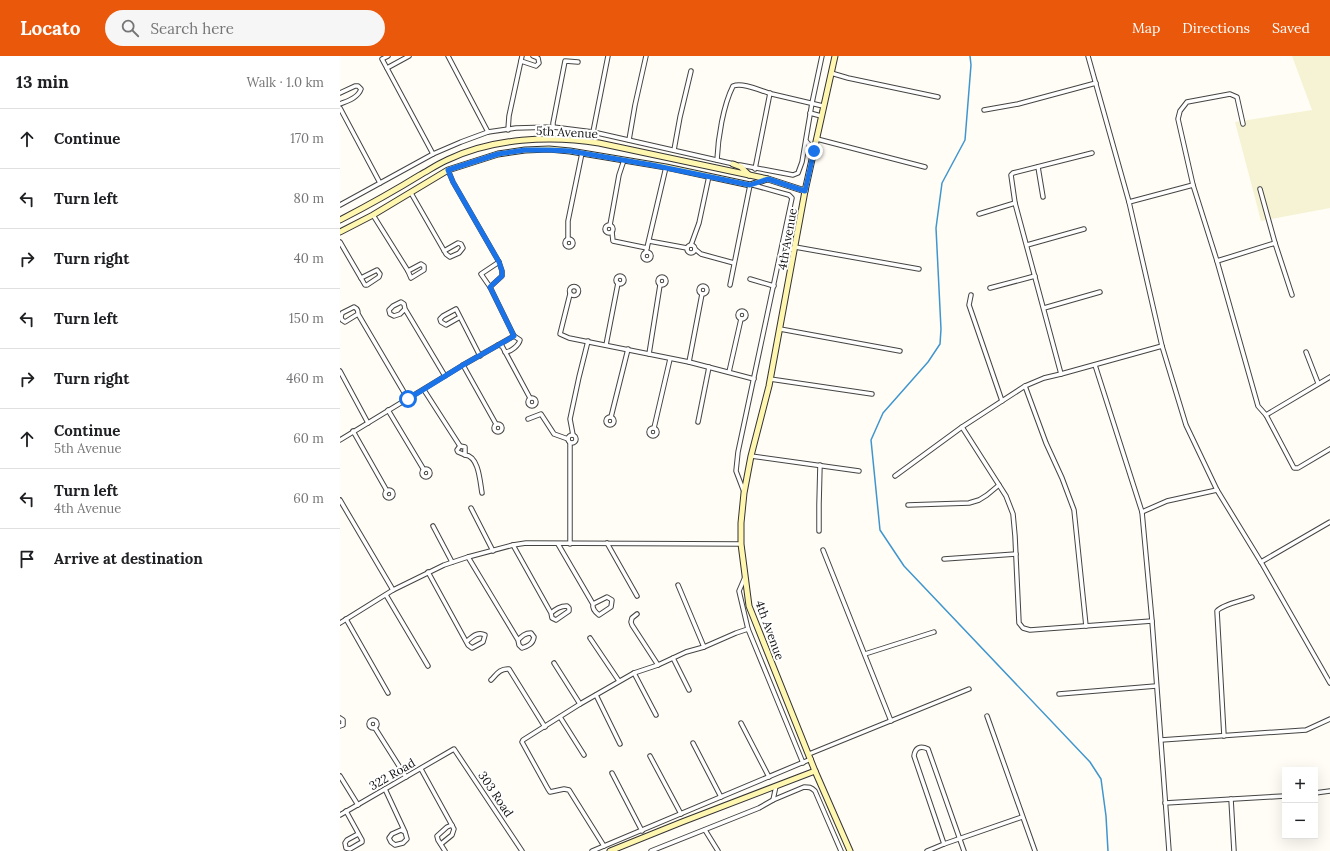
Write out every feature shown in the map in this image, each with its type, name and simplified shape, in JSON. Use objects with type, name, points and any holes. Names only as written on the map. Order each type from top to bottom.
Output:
[{"type":"street","points":[[388,56],[382,59],[433,154]]},
{"type":"street","points":[[387,68],[409,56]]},
{"type":"street","points":[[448,56],[488,132]]},
{"type":"street","points":[[508,130],[509,116],[522,56]]},
{"type":"street","points":[[521,61],[536,66],[538,63],[538,58],[533,56]]},
{"type":"street","points":[[593,132],[608,56]]},
{"type":"street","points":[[629,140],[646,56]]},
{"type":"street","points":[[340,205],[433,154],[488,132],[516,128],[553,127],[593,132],[755,169],[793,175],[798,173],[802,162],[810,113],[822,56]]},
{"type":"street","name":"4th Avenue","points":[[835,56],[805,191],[796,247],[770,379],[751,456],[744,493],[741,523],[741,544],[749,606],[815,771],[850,851]]},
{"type":"street","points":[[1088,56],[1129,202],[1162,346],[1186,425],[1217,490],[1261,562],[1330,683]]},
{"type":"street","points":[[553,127],[552,123],[565,61],[578,62]]},
{"type":"street","points":[[674,150],[691,71]]},
{"type":"street","points":[[831,73],[938,97]]},
{"type":"street","points":[[984,110],[1018,104],[1096,84]]},
{"type":"street","points":[[717,160],[721,129],[730,92],[733,86],[737,85],[759,89],[823,106]]},
{"type":"street","points":[[340,94],[355,86],[358,86],[361,89],[357,96],[340,104]]},
{"type":"street","points":[[755,169],[770,93]]},
{"type":"street","points":[[1243,124],[1237,97],[1230,94],[1187,102],[1180,111],[1178,119],[1193,185],[1217,261],[1258,406],[1266,415],[1294,468],[1298,468],[1330,449]]},
{"type":"street","points":[[340,108],[380,183]]},
{"type":"street","points":[[810,113],[822,116]]},
{"type":"street","name":"5th Avenue","points":[[340,220],[446,160],[473,150],[505,142],[537,139],[577,140],[600,143],[768,179],[805,191]]},
{"type":"street","points":[[817,139],[925,167]]},
{"type":"street","points":[[806,141],[814,151]]},
{"type":"street","points":[[340,232],[373,215],[448,170],[498,154],[525,150],[549,150],[582,153],[666,167],[751,185],[789,195],[792,198],[736,462],[737,474],[744,493]]},
{"type":"street","points":[[568,239],[568,221],[582,153]]},
{"type":"street","points":[[1061,374],[1015,203],[1011,175],[1013,173],[1092,153]]},
{"type":"street","points":[[612,232],[609,234],[606,232],[606,227],[610,225],[619,176],[624,160]]},
{"type":"street","points":[[733,164],[742,167],[750,176]]},
{"type":"street","points":[[610,225],[613,230],[613,241],[647,250],[666,167]]},
{"type":"street","points":[[1038,167],[1043,197]]},
{"type":"street","points":[[448,170],[453,182],[499,262],[502,276],[490,287]]},
{"type":"street","points":[[695,249],[693,253],[687,251],[699,223],[709,176]]},
{"type":"street","points":[[751,185],[768,179]]},
{"type":"street","points":[[730,285],[751,185]]},
{"type":"street","points":[[1129,202],[1193,185]]},
{"type":"street","points":[[1260,189],[1292,295]]},
{"type":"street","points":[[411,193],[444,251],[446,254],[450,257],[459,253],[463,248],[461,244],[458,243],[444,251]]},
{"type":"street","points":[[979,214],[1015,203]]},
{"type":"street","points":[[373,215],[411,278],[424,270],[424,266],[421,264],[408,271]]},
{"type":"street","points":[[1027,245],[1084,229]]},
{"type":"street","points":[[649,241],[694,246],[695,249],[701,254],[734,263]]},
{"type":"street","points":[[340,242],[361,278],[366,285],[379,277],[380,274],[377,270],[361,278]]},
{"type":"street","points":[[1217,261],[1276,243]]},
{"type":"street","points":[[780,256],[796,247],[920,269]]},
{"type":"street","points":[[499,262],[481,274],[490,287],[514,336],[520,340],[519,344],[508,352],[505,352]]},
{"type":"street","points":[[990,288],[1035,276]]},
{"type":"street","points":[[750,279],[774,286]]},
{"type":"street","points":[[606,345],[618,283]]},
{"type":"street","points":[[649,354],[660,285]]},
{"type":"street","points":[[1044,308],[1100,292]]},
{"type":"street","points":[[570,294],[560,334],[569,338],[689,362],[754,379]]},
{"type":"street","points":[[689,362],[702,294]]},
{"type":"street","points":[[971,295],[969,305],[1002,401]]},
{"type":"street","points":[[405,309],[400,314],[394,316],[390,314],[389,310],[401,302],[404,304],[405,309],[445,376]]},
{"type":"street","points":[[358,314],[345,322],[341,317],[342,313],[354,307],[358,311],[358,314],[408,399]]},
{"type":"street","points":[[460,317],[446,325],[441,322],[440,319],[456,309],[480,356]]},
{"type":"street","points":[[729,372],[741,319]]},
{"type":"street","points":[[780,329],[900,351]]},
{"type":"street","points":[[340,440],[463,365],[514,336]]},
{"type":"street","points":[[528,419],[541,414],[554,434],[569,441],[576,442],[570,420],[578,376],[588,341]]},
{"type":"street","points":[[498,345],[502,346],[530,398]]},
{"type":"street","points":[[895,476],[962,427],[1025,386],[1044,378],[1162,346]]},
{"type":"street","points":[[611,417],[628,349]]},
{"type":"street","points":[[1306,352],[1318,383]]},
{"type":"street","points":[[654,428],[670,359]]},
{"type":"street","points":[[463,365],[496,424]]},
{"type":"street","points":[[1094,365],[1142,512],[1152,621],[1169,851]]},
{"type":"street","points":[[698,422],[709,367]]},
{"type":"street","points":[[340,371],[368,423]]},
{"type":"street","points":[[1266,415],[1330,377]]},
{"type":"street","points":[[770,379],[872,394]]},
{"type":"street","points":[[1025,386],[1046,443],[1062,478],[1074,510],[1086,626]]},
{"type":"street","points":[[424,390],[460,446],[465,448],[465,455]]},
{"type":"street","points":[[388,410],[424,470]]},
{"type":"street","points":[[962,427],[1006,496],[1013,514],[1019,623],[1023,628],[1030,630],[1152,621]]},
{"type":"street","points":[[353,432],[387,491]]},
{"type":"street","points":[[570,544],[569,441],[570,435],[573,435]]},
{"type":"street","points":[[460,446],[458,452],[465,455],[470,455],[472,457],[477,468],[482,493]]},
{"type":"street","points":[[751,456],[820,464],[859,471]]},
{"type":"street","points":[[819,531],[820,464]]},
{"type":"street","points":[[908,505],[969,503],[979,500],[999,485]]},
{"type":"street","points":[[1142,512],[1168,501],[1217,490]]},
{"type":"street","points":[[340,500],[393,590]]},
{"type":"street","points":[[471,508],[493,551]]},
{"type":"street","points":[[1261,562],[1330,522]]},
{"type":"street","points":[[433,526],[452,562]]},
{"type":"street","points":[[340,622],[393,590],[428,572],[452,562],[513,545],[526,543],[741,544]]},
{"type":"street","points":[[607,543],[637,596]]},
{"type":"street","points":[[558,544],[593,604],[595,612],[599,615],[611,607],[612,600],[607,597],[593,604]]},
{"type":"street","points":[[513,545],[551,612],[552,618],[556,620],[567,613],[569,608],[564,606],[551,612]]},
{"type":"street","points":[[823,550],[891,721]]},
{"type":"street","points":[[944,559],[1016,554]]},
{"type":"street","points":[[468,557],[518,640],[519,645],[522,648],[531,644],[534,636],[531,633],[527,633],[518,640]]},
{"type":"street","points":[[428,572],[468,645],[472,648],[483,642],[485,635],[482,633],[477,633],[467,641]]},
{"type":"street","points":[[745,576],[739,591],[748,629],[803,763]]},
{"type":"street","points":[[678,585],[704,647]]},
{"type":"street","points":[[386,595],[428,666]]},
{"type":"street","points":[[1224,736],[1217,611],[1220,608],[1252,596]]},
{"type":"street","points":[[637,614],[632,618],[632,625],[658,665]]},
{"type":"street","points":[[346,619],[388,693]]},
{"type":"street","points":[[604,846],[569,790],[564,789],[550,792],[522,742],[525,738],[618,681],[686,652],[704,647],[748,629]]},
{"type":"street","points":[[865,654],[934,632]]},
{"type":"street","points":[[590,638],[618,681]]},
{"type":"street","points":[[673,658],[689,690]]},
{"type":"street","points":[[554,664],[580,704]]},
{"type":"street","points":[[491,680],[499,671],[504,669],[509,670],[545,727]]},
{"type":"street","points":[[634,674],[656,715]]},
{"type":"street","points":[[1059,694],[1156,686]]},
{"type":"street","points":[[592,851],[803,763],[810,757],[891,721],[969,689]]},
{"type":"street","points":[[596,695],[620,744]]},
{"type":"street","points":[[987,716],[1035,851]]},
{"type":"street","points":[[560,717],[584,755]]},
{"type":"street","points":[[340,718],[344,722],[343,725],[340,726]]},
{"type":"street","points":[[1161,740],[1306,730],[1330,719]]},
{"type":"street","points":[[741,722],[769,777]]},
{"type":"street","points":[[375,728],[406,777]]},
{"type":"street","points":[[692,743],[721,797]]},
{"type":"street","points":[[944,844],[914,756],[915,750],[918,748],[924,747],[928,749],[964,851]]},
{"type":"street","name":"322 Road","points":[[340,815],[454,749]]},
{"type":"street","name":"303 Road","points":[[454,749],[522,851]]},
{"type":"street","points":[[650,756],[681,814]]},
{"type":"street","points":[[421,769],[454,828],[452,835],[441,844]]},
{"type":"street","points":[[610,851],[815,771]]},
{"type":"street","points":[[612,773],[642,831]]},
{"type":"street","points":[[340,776],[358,805]]},
{"type":"street","points":[[773,800],[776,786]]},
{"type":"street","points":[[651,851],[759,808],[773,800],[804,787],[812,788],[817,796],[841,851]]},
{"type":"street","points":[[385,789],[405,832],[407,839],[403,843],[395,846],[390,842],[389,838],[392,834],[401,830],[405,832]]},
{"type":"street","points":[[1318,793],[1330,791]]},
{"type":"street","points":[[1165,803],[1282,796]]},
{"type":"street","points":[[1231,799],[1234,851]]},
{"type":"street","points":[[346,811],[362,840],[362,842],[350,849],[346,848],[345,843],[347,840],[358,834]]},
{"type":"street","points":[[927,851],[1022,817]]},
{"type":"street","points":[[445,851],[437,836],[447,826],[452,825]]},
{"type":"street","points":[[705,830],[718,851]]},
{"type":"street","points":[[662,846],[664,851]]},
{"type":"shaded area","points":[[1292,56],[1330,56],[1330,208],[1261,221],[1235,122],[1312,110]]},
{"type":"waterway","points":[[970,56],[971,65],[965,140],[942,183],[936,228],[941,329],[940,344],[928,362],[883,413],[871,440],[880,530],[904,566],[1090,762],[1101,779],[1106,816],[1108,851]]},
{"type":"route","points":[[408,399],[514,336],[490,287],[502,276],[499,262],[453,182],[448,170],[498,154],[525,150],[570,151],[690,172],[750,185],[768,179],[805,191],[814,151]]}]
